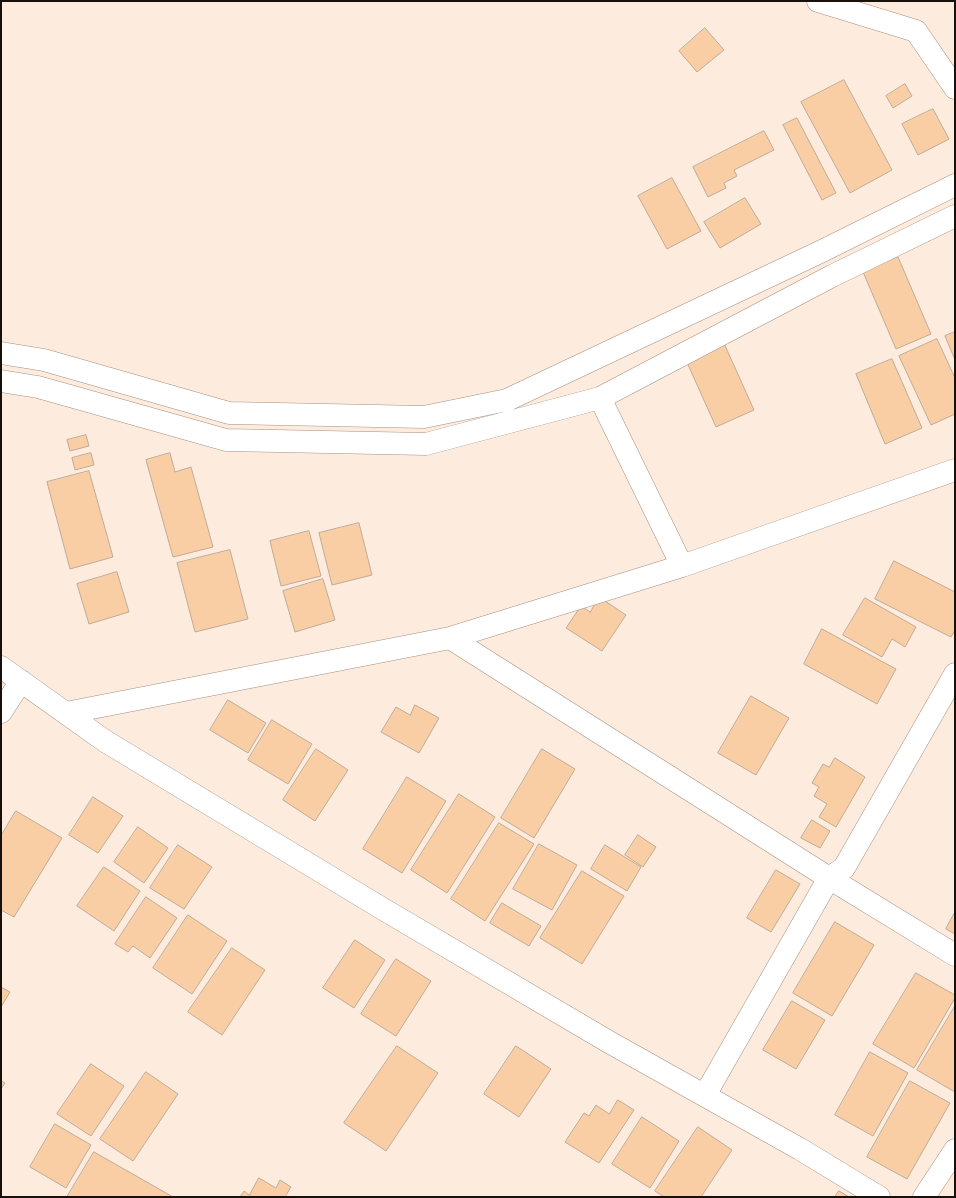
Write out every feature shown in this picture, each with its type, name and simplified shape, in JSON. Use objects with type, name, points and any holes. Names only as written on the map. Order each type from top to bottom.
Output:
[{"type":"street","points":[[818,1],[916,31],[955,88]]},
{"type":"street","points":[[1,353],[44,360],[229,413],[424,416],[507,400],[806,258],[955,185]]},
{"type":"street","points":[[1,381],[38,387],[226,440],[426,444],[600,398],[832,276],[955,216]]},
{"type":"street","points":[[600,398],[682,566]]},
{"type":"street","points":[[66,713],[450,638],[682,566],[955,470]]},
{"type":"street","points":[[450,638],[830,878],[955,955]]},
{"type":"street","points":[[1,667],[105,741],[383,909],[609,1042],[800,1149],[879,1197]]},
{"type":"street","points":[[705,1095],[830,878],[844,868],[955,674]]},
{"type":"street","points":[[1,712],[20,681]]},
{"type":"street","points":[[924,1197],[955,1150]]},
{"type":"building","points":[[705,28],[724,50],[697,72],[679,51]]},
{"type":"building","points":[[844,80],[892,170],[850,193],[801,102]]},
{"type":"building","points":[[905,84],[912,96],[893,108],[886,96]]},
{"type":"building","points":[[933,109],[949,139],[918,155],[902,124]]},
{"type":"building","points":[[797,118],[836,193],[822,200],[783,125]]},
{"type":"building","points":[[764,131],[774,150],[734,170],[737,176],[724,183],[726,188],[708,197],[693,167]]},
{"type":"building","points":[[672,178],[701,231],[667,249],[638,196]]},
{"type":"building","points":[[745,198],[761,224],[720,248],[704,222]]},
{"type":"building","points":[[898,257],[931,334],[896,349],[863,272]]},
{"type":"building","points":[[955,332],[955,360],[945,336]]},
{"type":"building","points":[[937,339],[955,378],[955,414],[931,425],[899,356]]},
{"type":"building","points":[[723,341],[754,410],[716,427],[685,358]]},
{"type":"building","points":[[892,359],[922,428],[885,444],[856,374]]},
{"type":"building","points":[[86,435],[89,446],[70,451],[67,440]]},
{"type":"building","points":[[91,453],[94,465],[75,470],[72,458]]},
{"type":"building","points":[[170,453],[175,472],[191,467],[213,547],[173,557],[146,460]]},
{"type":"building","points":[[89,471],[113,557],[70,569],[47,482]]},
{"type":"building","points":[[359,523],[372,575],[332,585],[319,533]]},
{"type":"building","points":[[309,531],[321,576],[281,586],[270,541]]},
{"type":"building","points":[[230,550],[248,619],[195,632],[177,563]]},
{"type":"building","points":[[894,561],[955,592],[955,630],[951,637],[875,599]]},
{"type":"building","points":[[117,572],[129,612],[89,624],[77,584]]},
{"type":"building","points":[[323,579],[335,620],[295,632],[283,591]]},
{"type":"building","points":[[599,597],[626,615],[602,651],[566,628],[581,606],[590,612]]},
{"type":"building","points":[[865,598],[916,627],[905,647],[892,639],[882,657],[843,635]]},
{"type":"building","points":[[822,629],[896,669],[877,704],[804,664]]},
{"type":"building","points":[[751,696],[789,718],[756,775],[718,753]]},
{"type":"building","points":[[228,700],[266,723],[248,753],[210,730]]},
{"type":"building","points":[[415,705],[439,718],[419,753],[381,732],[396,707],[410,715]]},
{"type":"building","points":[[272,720],[312,744],[288,784],[248,760]]},
{"type":"building","points":[[316,749],[348,770],[315,821],[283,800]]},
{"type":"building","points":[[542,749],[575,769],[534,838],[501,818]]},
{"type":"building","points":[[835,758],[865,777],[836,827],[819,817],[827,804],[814,796],[819,787],[812,783],[823,764],[829,767]]},
{"type":"building","points":[[407,777],[446,801],[402,873],[363,849]]},
{"type":"building","points":[[459,794],[495,817],[447,893],[411,870]]},
{"type":"building","points":[[93,797],[123,816],[98,853],[69,835]]},
{"type":"building","points":[[16,811],[62,838],[14,917],[1,910],[1,836]]},
{"type":"building","points":[[812,820],[830,831],[820,848],[801,838]]},
{"type":"building","points":[[499,823],[534,844],[485,921],[451,899]]},
{"type":"building","points":[[138,827],[168,848],[144,883],[114,862]]},
{"type":"building","points":[[638,835],[656,847],[643,867],[625,855]]},
{"type":"building","points":[[539,844],[577,865],[552,910],[513,889]]},
{"type":"building","points":[[178,845],[212,867],[184,909],[150,888]]},
{"type":"building","points":[[605,845],[641,867],[627,891],[591,869]]},
{"type":"building","points":[[104,867],[140,891],[114,931],[77,906]]},
{"type":"building","points":[[776,870],[800,884],[771,932],[747,918]]},
{"type":"building","points":[[582,871],[624,896],[582,964],[540,938]]},
{"type":"building","points":[[146,897],[177,918],[150,958],[133,946],[128,952],[115,944]]},
{"type":"building","points":[[502,903],[541,926],[529,946],[490,923]]},
{"type":"building","points":[[955,912],[955,934],[946,929]]},
{"type":"building","points":[[188,915],[227,941],[192,994],[153,968]]},
{"type":"building","points":[[835,922],[874,945],[832,1016],[793,993]]},
{"type":"building","points":[[355,940],[385,960],[354,1008],[323,988]]},
{"type":"building","points":[[232,948],[265,970],[222,1035],[188,1012]]},
{"type":"building","points":[[396,959],[431,981],[396,1036],[361,1014]]},
{"type":"building","points":[[916,973],[955,995],[955,998],[914,1068],[873,1044]]},
{"type":"building","points":[[1,987],[10,992],[1,1007]]},
{"type":"building","points":[[792,1001],[825,1020],[796,1069],[763,1050]]},
{"type":"building","points":[[955,1006],[955,1092],[917,1070]]},
{"type":"building","points":[[397,1046],[438,1073],[386,1151],[344,1123]]},
{"type":"building","points":[[516,1046],[551,1069],[519,1117],[484,1094]]},
{"type":"building","points":[[870,1052],[908,1073],[873,1136],[835,1115]]},
{"type":"building","points":[[91,1064],[124,1086],[91,1136],[57,1114]]},
{"type":"building","points":[[146,1072],[178,1094],[133,1161],[100,1139]]},
{"type":"building","points":[[1,1081],[5,1083],[1,1089]]},
{"type":"building","points":[[910,1081],[950,1103],[907,1179],[867,1157]]},
{"type":"building","points":[[618,1100],[634,1110],[599,1163],[565,1142],[584,1113],[589,1116],[596,1105],[609,1114]]},
{"type":"building","points":[[642,1117],[679,1141],[650,1188],[612,1164]]},
{"type":"building","points":[[55,1124],[91,1145],[66,1188],[30,1167]]},
{"type":"building","points":[[698,1127],[732,1150],[701,1197],[664,1197],[655,1191]]},
{"type":"building","points":[[94,1152],[173,1197],[67,1197]]},
{"type":"building","points":[[259,1178],[276,1188],[280,1180],[291,1187],[285,1197],[240,1197],[244,1191],[249,1195]]},
{"type":"building","points":[[839,1191],[849,1197],[835,1197]]}]
